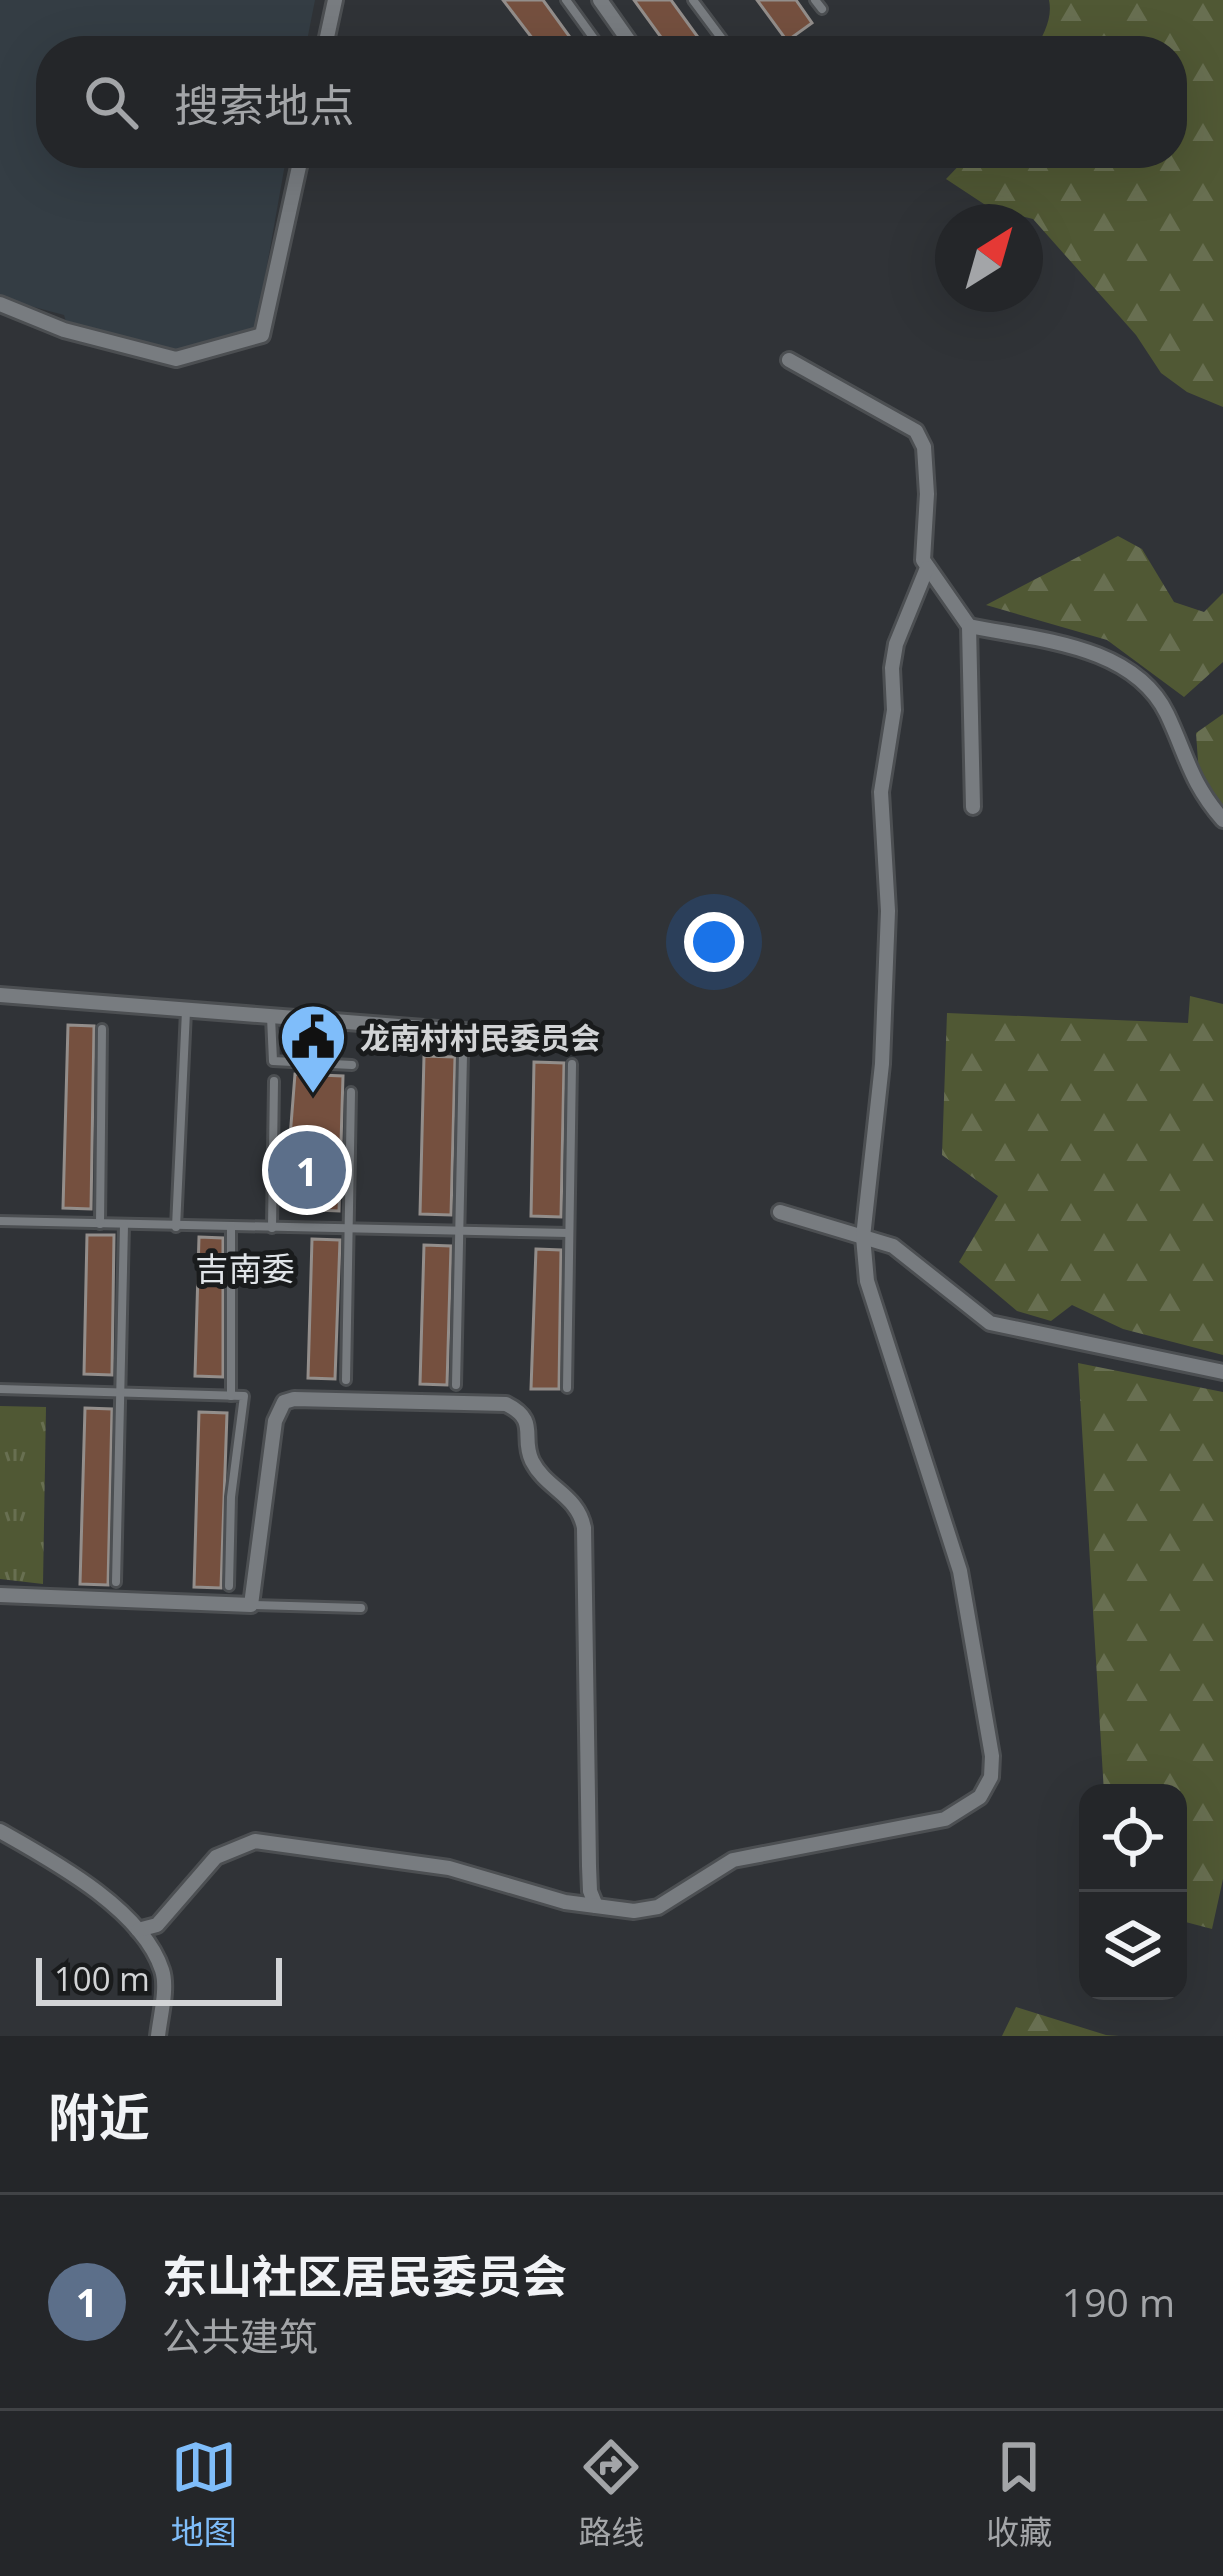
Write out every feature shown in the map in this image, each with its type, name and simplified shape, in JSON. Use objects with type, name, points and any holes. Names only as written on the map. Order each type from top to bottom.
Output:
[{"type":"street","points":[[327,36],[335,0]]},
{"type":"street","points":[[600,0],[625,36]]},
{"type":"street","points":[[0,304],[64,330],[176,359],[262,335],[299,168]]},
{"type":"street","points":[[789,360],[916,430],[925,447],[923,560],[969,626],[973,807]]},
{"type":"street","points":[[138,1930],[157,1925],[216,1857],[255,1841],[449,1868],[565,1903],[634,1911],[658,1907],[733,1860],[944,1819],[980,1797],[991,1777],[992,1756],[960,1571],[867,1281],[862,1237],[882,1064],[887,911],[881,792],[894,710],[892,668],[896,644],[927,568]]},
{"type":"street","points":[[969,626],[1090,652],[1126,668],[1148,685],[1166,712],[1186,766],[1202,796],[1223,820]]},
{"type":"street","points":[[0,995],[566,1040]]},
{"type":"street","points":[[781,1212],[893,1246],[990,1324],[1223,1372]]},
{"type":"street","points":[[0,1595],[251,1605],[275,1421],[284,1402],[506,1404],[517,1409],[529,1429],[534,1465],[576,1504],[584,1528],[589,1866],[596,1906]]},
{"type":"street","points":[[0,1831],[94,1889],[138,1930],[164,1972],[158,2036]]},
{"type":"lane","points":[[566,0],[592,36]]},
{"type":"lane","points":[[693,0],[720,36]]},
{"type":"lane","points":[[814,0],[822,9]]},
{"type":"lane","points":[[176,1227],[186,1010]]},
{"type":"lane","points":[[271,1015],[273,1060],[352,1065]]},
{"type":"lane","points":[[100,1224],[102,1029]]},
{"type":"lane","points":[[456,1385],[464,1054]]},
{"type":"lane","points":[[567,1388],[572,1064]]},
{"type":"lane","points":[[272,1228],[274,1081]]},
{"type":"lane","points":[[346,1380],[351,1092]]},
{"type":"lane","points":[[0,1221],[569,1233]]},
{"type":"lane","points":[[116,1582],[124,1225]]},
{"type":"lane","points":[[232,1227],[232,1396]]},
{"type":"lane","points":[[0,1389],[244,1396],[230,1497],[229,1586]]},
{"type":"lane","points":[[251,1605],[361,1608]]},
{"type":"shaded area","points":[[0,0],[315,0],[308,36],[36,36],[36,168],[284,168],[254,339],[175,361],[68,329],[64,315],[0,298]]},
{"type":"green space","points":[[1049,0],[1223,0],[1223,407],[1187,392],[1161,373],[1136,335],[1043,230],[1043,204],[984,204],[946,179],[957,168],[1187,168],[1187,36],[1042,36]]},
{"type":"green space","points":[[1118,536],[1142,549],[1174,602],[1204,612],[1223,593],[1223,662],[1184,697],[1107,640],[986,605]]},
{"type":"green space","points":[[1223,714],[1223,808],[1200,789],[1196,733]]},
{"type":"green space","points":[[1190,996],[1223,1004],[1223,1355],[1123,1329],[1072,1305],[1051,1321],[1017,1311],[959,1262],[998,1196],[942,1155],[947,1013],[1188,1023]]},
{"type":"green space","points":[[1078,1363],[1223,1392],[1223,1879],[1212,1929],[1187,1922],[1187,1784],[1103,1784]]},
{"type":"green space","points":[[0,1406],[46,1407],[43,1584],[0,1579]]},
{"type":"green space","points":[[1016,2007],[1106,2035],[1119,2036],[1002,2036]]},
{"type":"building","points":[[503,0],[543,0],[569,36],[531,36]]},
{"type":"building","points":[[634,0],[671,0],[697,36],[660,36]]},
{"type":"building","points":[[757,0],[796,0],[812,23],[794,36],[783,36]]},
{"type":"building","points":[[68,1025],[94,1026],[91,1209],[63,1208]]},
{"type":"building","points":[[424,1056],[455,1057],[451,1215],[420,1214]]},
{"type":"building","points":[[534,1062],[564,1063],[561,1217],[531,1216]]},
{"type":"building","points":[[295,1074],[343,1076],[339,1211],[291,1209],[292,1163],[288,1163]]},
{"type":"building","points":[[87,1235],[114,1235],[112,1375],[84,1374]]},
{"type":"building","points":[[199,1237],[223,1238],[223,1377],[195,1376]]},
{"type":"building","points":[[312,1239],[340,1240],[335,1379],[308,1378]]},
{"type":"building","points":[[424,1245],[451,1246],[447,1385],[420,1384]]},
{"type":"building","points":[[536,1249],[561,1250],[559,1389],[531,1389]]},
{"type":"building","points":[[85,1408],[112,1409],[108,1585],[80,1584]]},
{"type":"building","points":[[199,1412],[227,1413],[221,1588],[194,1587]]},
{"type":"place","name":"龙南村村民委员会","points":[[313,1096]]},
{"type":"place","name":"东山社区居民委员会","points":[[307,1170]]},
{"type":"district","name":"吉南委","points":[[245,1268]]}]
